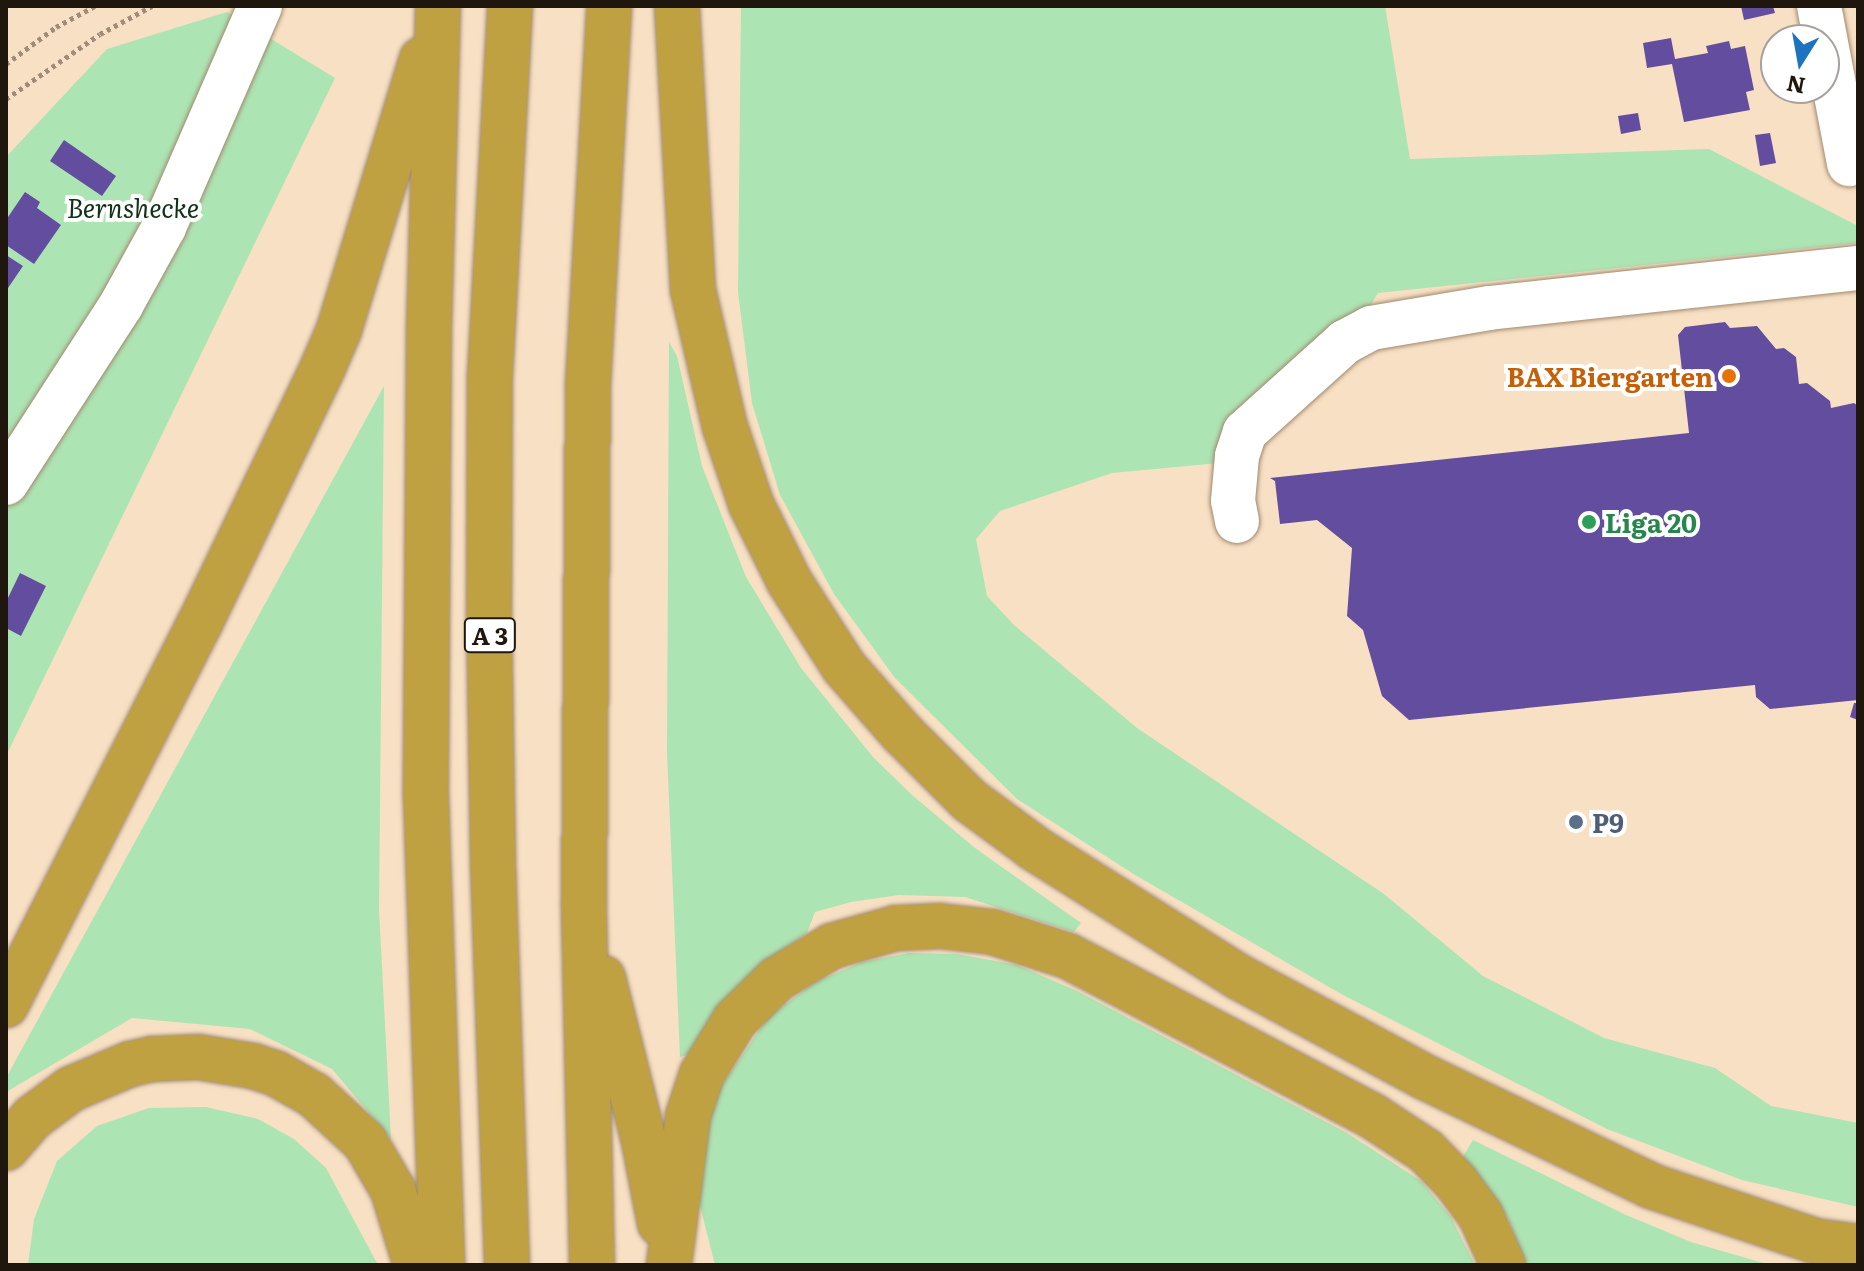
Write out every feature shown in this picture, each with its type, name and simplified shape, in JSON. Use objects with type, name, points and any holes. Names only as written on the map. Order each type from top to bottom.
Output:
[{"type":"highway","name":"A 3","points":[[507,1265],[489,619],[490,376],[510,6]]},
{"type":"highway","points":[[592,1265],[584,902],[588,385],[609,6]]},
{"type":"highway","points":[[677,6],[693,290],[725,427],[751,504],[789,581],[844,667],[902,733],[969,800],[1034,848],[1265,991],[1425,1077],[1651,1186],[1800,1236],[1858,1247]]},
{"type":"highway","points":[[6,1005],[207,609],[329,354],[438,7]]},
{"type":"highway","points":[[438,7],[429,328],[426,797],[442,1265]]},
{"type":"highway","points":[[584,902],[644,1141],[668,1265]]},
{"type":"highway","points":[[668,1265],[688,1116],[702,1074],[735,1020],[777,979],[832,946],[896,928],[940,926],[993,932],[1068,956],[1371,1115],[1426,1151],[1456,1182],[1481,1216],[1503,1265]]},
{"type":"highway","points":[[6,1148],[32,1118],[61,1096],[119,1068],[175,1057],[216,1058],[253,1066],[275,1073],[314,1095],[365,1142],[393,1190],[416,1265]]},
{"type":"street","points":[[6,483],[121,305],[164,227],[260,6]]},
{"type":"street","points":[[1819,6],[1849,164]]},
{"type":"street","points":[[1237,521],[1233,501],[1237,456],[1245,432],[1345,342],[1371,328],[1489,308],[1858,268]]},
{"type":"path","points":[[6,64],[56,27],[95,6]]},
{"type":"path","points":[[6,99],[100,34],[152,6]]},
{"type":"green space","points":[[741,6],[1385,6],[1410,159],[1709,149],[1858,226],[1858,243],[1378,293],[1358,325],[1219,463],[1112,473],[1000,511],[976,539],[987,596],[1014,625],[1137,728],[1384,894],[1483,976],[1604,1038],[1715,1068],[1771,1106],[1858,1123],[1858,1207],[1742,1180],[1607,1129],[1343,995],[1135,875],[1017,799],[895,678],[834,594],[780,495],[752,403],[738,292]]},
{"type":"green space","name":"Bernshecke","points":[[227,12],[335,78],[6,756],[6,157],[107,49]]},
{"type":"green space","points":[[669,342],[677,356],[702,466],[746,577],[801,668],[873,757],[912,795],[975,848],[1081,923],[1074,932],[965,897],[899,895],[851,902],[815,912],[807,933],[756,969],[718,1008],[689,1054],[680,1057],[667,752]]},
{"type":"green space","points":[[384,386],[379,909],[391,1139],[332,1069],[250,1029],[132,1018],[6,1092],[6,1078]]},
{"type":"green space","points":[[909,953],[957,954],[1017,965],[1077,991],[1347,1133],[1421,1181],[1451,1217],[1475,1265],[715,1265],[699,1202],[710,1103],[769,1016],[816,982],[862,962]]},
{"type":"green space","points":[[206,1107],[258,1119],[294,1139],[326,1168],[378,1265],[28,1265],[34,1219],[57,1161],[97,1126],[149,1108]]},
{"type":"green space","points":[[1473,1140],[1626,1215],[1691,1242],[1770,1265],[1526,1265],[1508,1218],[1461,1160]]},
{"type":"building","points":[[1741,6],[1773,6],[1775,13],[1744,20]]},
{"type":"building","points":[[1671,38],[1675,59],[1708,53],[1706,46],[1729,41],[1731,49],[1745,46],[1754,90],[1746,92],[1750,110],[1684,122],[1672,64],[1647,68],[1643,43]]},
{"type":"building","points":[[1638,113],[1641,130],[1621,134],[1618,116]]},
{"type":"building","points":[[1770,133],[1776,163],[1760,166],[1755,135]]},
{"type":"building","points":[[64,140],[116,176],[102,196],[50,161]]},
{"type":"building","points":[[25,192],[40,202],[37,208],[61,225],[34,264],[6,245],[6,220]]},
{"type":"building","points":[[6,255],[23,266],[6,291]]},
{"type":"building","name":"Liga 20","points":[[1725,322],[1730,328],[1757,326],[1776,349],[1784,348],[1796,357],[1799,384],[1807,383],[1830,401],[1831,408],[1854,403],[1858,406],[1858,700],[1770,709],[1756,697],[1755,685],[1409,720],[1382,696],[1363,630],[1347,616],[1352,548],[1317,520],[1280,524],[1275,481],[1270,478],[1689,433],[1678,335],[1685,327]]},
{"type":"building","points":[[20,573],[46,586],[21,636],[6,628],[6,602]]},
{"type":"building","points":[[1854,703],[1858,703],[1858,720],[1850,717]]},
{"type":"place","name":"BAX Biergarten","points":[[1729,376]]},
{"type":"place","name":"Liga 20","points":[[1589,522]]},
{"type":"place","name":"P9","points":[[1576,822]]}]
